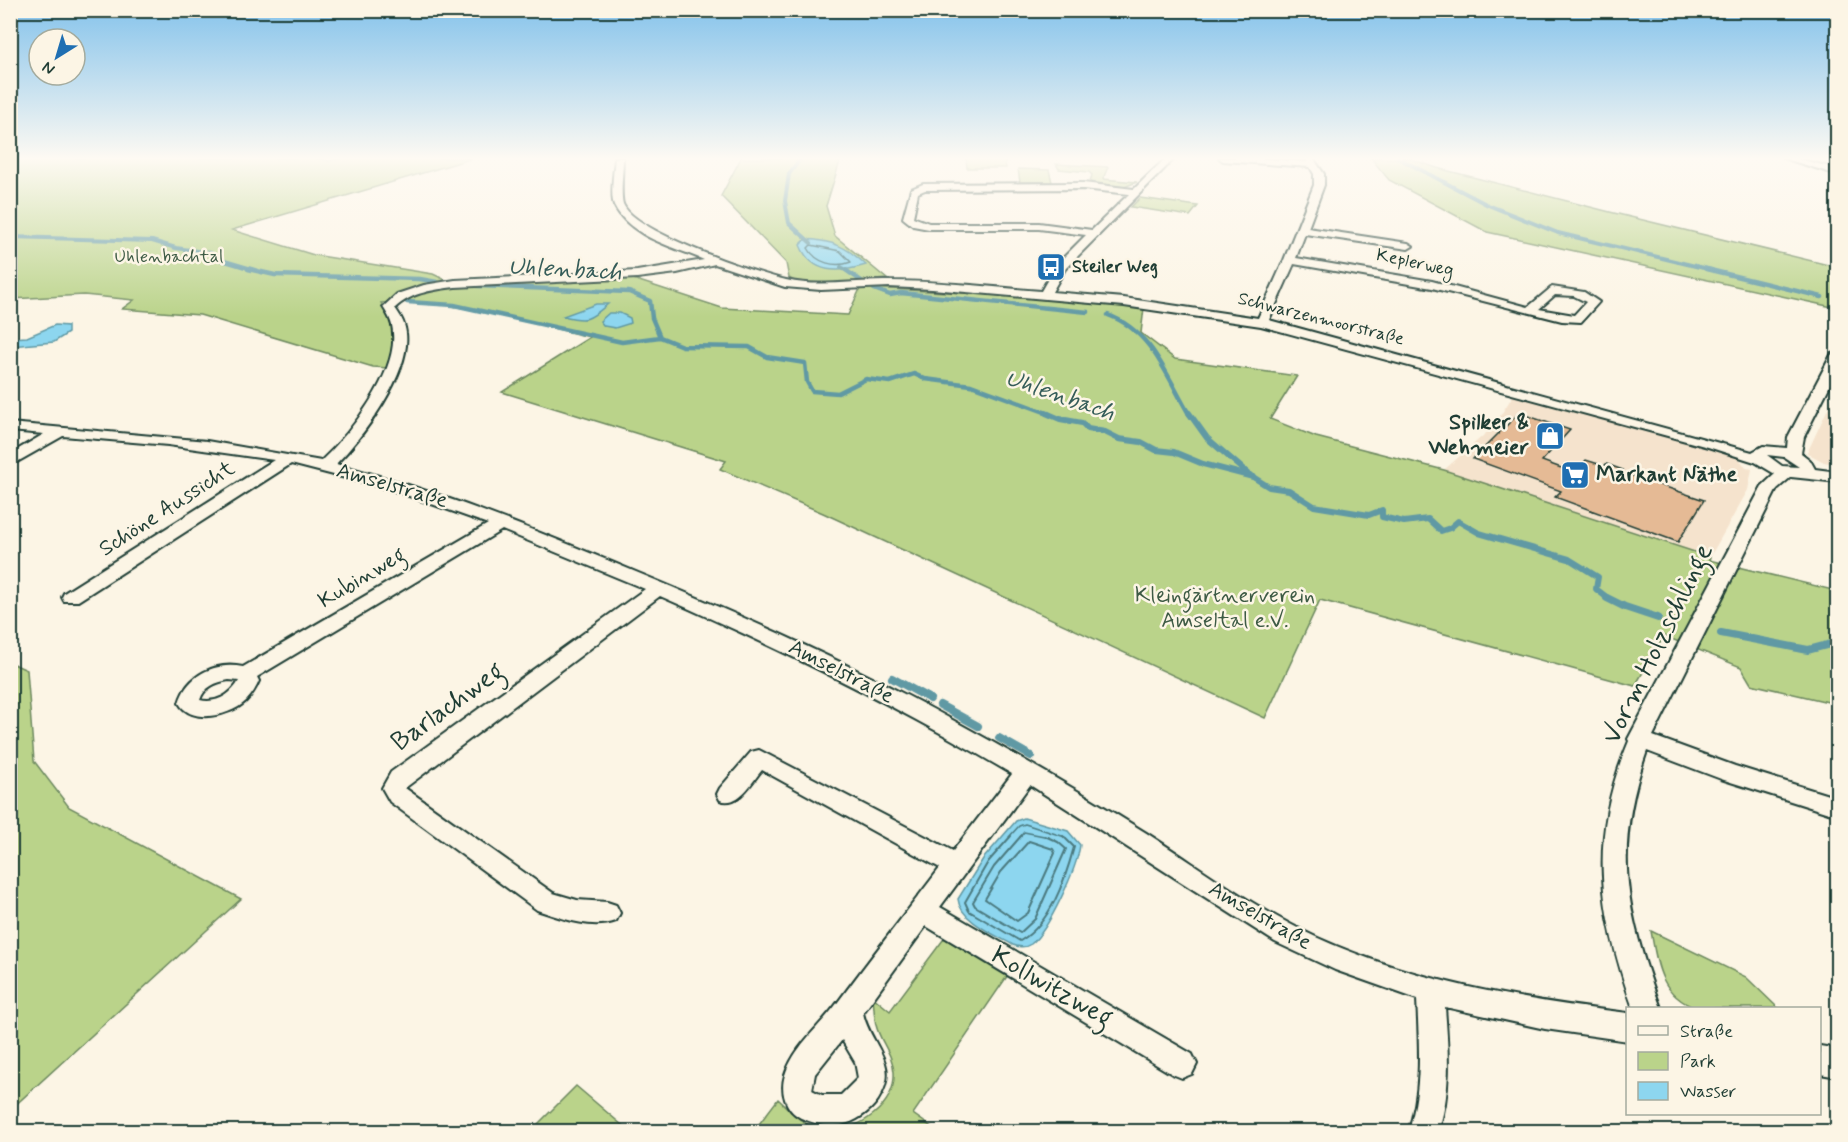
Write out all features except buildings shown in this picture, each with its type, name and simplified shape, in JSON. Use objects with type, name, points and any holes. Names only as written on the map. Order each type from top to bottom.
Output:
[{"type":"street","name":"Schwarzenmoorstraße","points":[[623,211],[628,219],[651,234],[771,280],[807,287],[889,284],[1045,294],[1167,307],[1262,322],[1838,477]]},
{"type":"street","points":[[909,211],[908,218],[917,224],[929,226],[1040,226],[1094,233]]},
{"type":"street","points":[[1045,294],[1060,267],[1116,211]]},
{"type":"street","points":[[1262,322],[1309,211]]},
{"type":"street","points":[[1302,230],[1408,246]]},
{"type":"street","points":[[325,466],[341,453],[359,429],[388,379],[398,354],[401,338],[398,321],[389,307],[395,299],[416,290],[453,282],[611,276],[666,270],[715,260]]},
{"type":"street","name":"Keplerweg","points":[[1290,260],[1413,280],[1532,310]]},
{"type":"street","points":[[1797,466],[1796,437],[1838,355]]},
{"type":"street","name":"Amselstraße","points":[[10,427],[160,440],[325,466],[413,490],[503,522],[748,626],[924,714],[1083,805],[1264,922],[1305,944],[1358,967],[1467,1001],[1547,1017],[1626,1027]]},
{"type":"street","points":[[10,461],[60,431]]},
{"type":"street","points":[[1770,486],[1763,456],[1796,437]]},
{"type":"street","name":"Schöne Aussicht","points":[[71,597],[287,459]]},
{"type":"street","name":"Schwarzenmoorstraße","points":[[1797,466],[1838,472]]},
{"type":"street","name":"Vorm Holzschlinge","points":[[1647,1007],[1632,968],[1621,922],[1614,840],[1640,739],[1770,486],[1797,466]]},
{"type":"street","name":"Kubinweg","points":[[246,675],[503,522]]},
{"type":"street","name":"Barlachweg","points":[[607,913],[577,911],[546,902],[398,796],[393,788],[399,778],[659,588]]},
{"type":"street","points":[[1640,739],[1728,773],[1838,807]]},
{"type":"street","points":[[728,794],[759,758],[956,865]]},
{"type":"street","points":[[849,1013],[855,1000],[1027,772]]},
{"type":"street","name":"Kollwitzweg","points":[[922,910],[1182,1064]]},
{"type":"street","points":[[1423,1131],[1430,1106],[1432,1052],[1430,990]]},
{"type":"street","points":[[1821,1060],[1838,1063]]},
{"type":"shaded area","points":[[1837,389],[1837,465],[1824,462],[1807,453]]},
{"type":"shaded area","points":[[1514,394],[1736,454],[1746,468],[1752,469],[1748,490],[1710,557],[1444,470],[1493,427]]},
{"type":"green space","points":[[10,211],[295,211],[232,230],[314,255],[433,274],[452,283],[627,277],[722,308],[848,315],[860,289],[873,288],[1072,299],[1144,308],[1141,333],[1175,359],[1297,376],[1270,419],[1316,437],[1444,470],[1710,557],[1709,560],[1837,591],[1837,704],[1751,684],[1741,667],[1664,636],[1635,686],[1320,600],[1265,718],[823,513],[720,469],[726,461],[502,392],[590,337],[459,307],[406,302],[381,303],[394,324],[395,339],[389,368],[373,367],[200,315],[122,309],[134,300],[84,295],[11,299]]},
{"type":"green space","points":[[736,211],[828,211],[835,236],[887,279],[809,284],[789,278],[786,263]]},
{"type":"green space","points":[[1159,211],[1194,211],[1190,216]]},
{"type":"green space","points":[[1448,211],[1607,211],[1837,267],[1837,308],[1487,232]]},
{"type":"green space","points":[[11,663],[27,670],[34,761],[69,807],[241,899],[11,1109]]},
{"type":"green space","points":[[1651,931],[1746,977],[1777,1007],[1694,1007],[1684,1002],[1668,987],[1662,977]]},
{"type":"green space","points":[[946,936],[1008,975],[913,1114],[937,1131],[753,1132],[778,1099],[807,1124],[828,1131],[852,1127],[882,1106],[889,1096],[894,1072],[891,1059],[876,1025],[873,997],[890,1011]]},
{"type":"green space","points":[[576,1086],[629,1131],[531,1131]]},
{"type":"water","points":[[806,239],[839,246],[866,265],[836,270],[819,267],[805,255],[800,245]]},
{"type":"water","points":[[596,304],[608,304],[588,318],[563,316]]},
{"type":"water","points":[[609,313],[620,313],[630,318],[631,323],[615,328],[604,326],[600,321]]},
{"type":"water","points":[[55,325],[68,326],[68,333],[54,342],[11,346],[11,338],[27,337]]},
{"type":"water","points":[[1024,818],[1068,831],[1080,845],[1074,868],[1054,913],[1038,937],[1031,944],[1022,947],[1013,945],[972,921],[960,907],[958,899],[983,859],[1016,821]]},
{"type":"waterway","points":[[787,211],[789,223],[811,243]]},
{"type":"waterway","points":[[1504,211],[1558,233],[1712,270]]},
{"type":"waterway","name":"Uhlenbach","points":[[10,237],[152,241],[176,248],[211,253],[218,259],[255,270]]},
{"type":"waterway","points":[[841,267],[846,270]]},
{"type":"waterway","name":"Uhlenbach","points":[[248,269],[275,275],[420,279],[437,282]]},
{"type":"waterway","points":[[844,269],[863,282]]},
{"type":"waterway","points":[[1706,269],[1822,297]]},
{"type":"waterway","name":"Uhlenbach","points":[[454,285],[629,292],[650,301],[652,318],[660,337]]},
{"type":"waterway","points":[[874,289],[890,295],[901,293],[1088,312]]},
{"type":"waterway","points":[[407,302],[454,305],[622,342],[660,337]]},
{"type":"waterway","points":[[1108,315],[1123,322],[1147,344],[1157,357],[1189,414]]},
{"type":"waterway","name":"Uhlenbach","points":[[660,337],[682,346],[749,347],[767,357],[805,363],[807,382],[812,391],[838,393],[866,379],[890,382],[914,374],[925,379],[971,385],[1050,414]]},
{"type":"waterway","name":"Uhlenbach","points":[[1046,413],[1060,419],[1082,423],[1088,429],[1105,432],[1119,439],[1141,442],[1156,450],[1174,452],[1203,464],[1253,477],[1269,487],[1289,490],[1314,506],[1369,515],[1382,510],[1382,517],[1404,522],[1428,519],[1441,531],[1450,528],[1458,521],[1479,533],[1569,559],[1598,577],[1596,589],[1609,599]]},
{"type":"waterway","points":[[1189,413],[1207,438],[1251,476]]},
{"type":"waterway","name":"Uhlenbach","points":[[1609,599],[1658,618]]},
{"type":"waterway","name":"Uhlenbach","points":[[1721,633],[1808,650],[1838,642]]},
{"type":"waterway","points":[[892,678],[930,699]]},
{"type":"waterway","points":[[940,705],[978,726]]},
{"type":"waterway","points":[[999,738],[1031,756]]},
{"type":"place","name":"Steiler Weg","points":[[1051,267]]},
{"type":"place","name":"Spilker & Wehmeier","points":[[1550,436]]},
{"type":"place","name":"Markant Näthe","points":[[1575,475]]},
{"type":"park label","name":"Uhlenbachtal","points":[[169,257]]},
{"type":"park label","name":"Kleingärtnerverein Amseltal e.V.","points":[[1225,608]]}]
